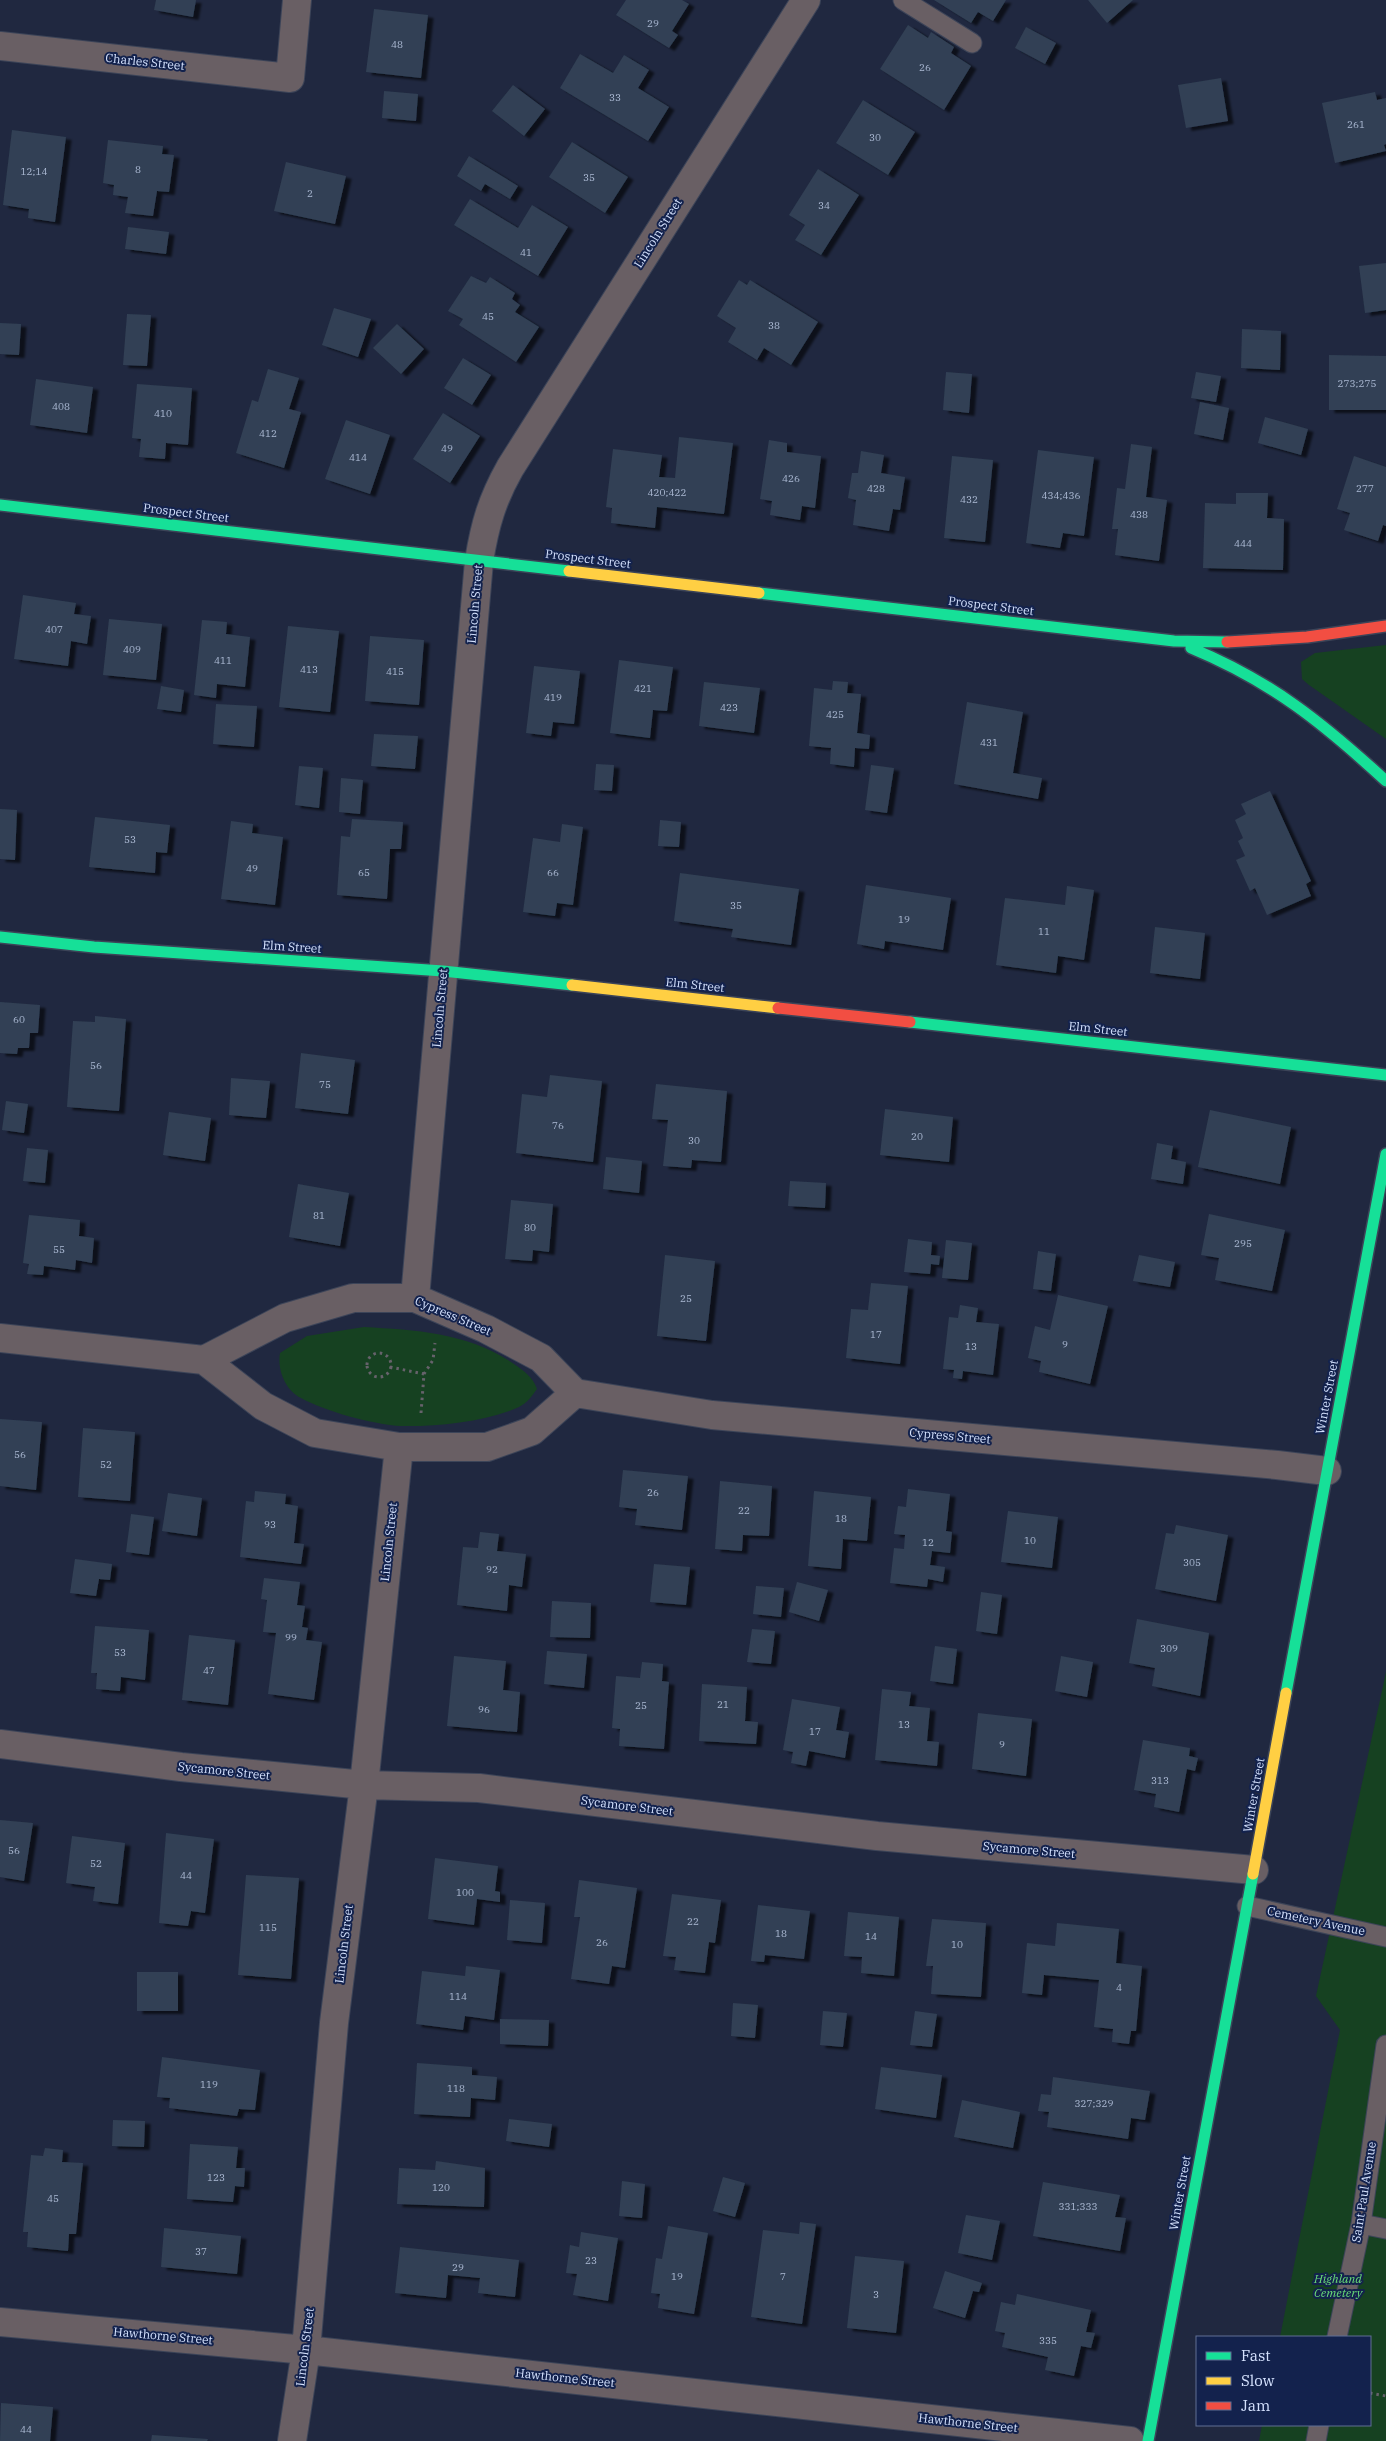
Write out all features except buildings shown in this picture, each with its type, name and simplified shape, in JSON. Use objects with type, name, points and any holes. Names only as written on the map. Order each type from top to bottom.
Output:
[{"type":"street","name":"Charles Street","points":[[0,46],[290,78],[298,0]]},
{"type":"street","name":"Lincoln Street","points":[[415,1298],[479,561],[485,524],[495,495],[510,468],[806,0]]},
{"type":"street","name":"Prospect Street","points":[[0,505],[1174,641],[1234,643],[1347,633],[1386,626]]},
{"type":"street","name":"Prospect Street","points":[[1174,641],[1230,664],[1277,691],[1331,731],[1386,781]]},
{"type":"street","name":"Elm Street","points":[[0,937],[94,947],[443,971],[1386,1075]]},
{"type":"street","name":"Winter Street","points":[[1148,2441],[1386,1154]]},
{"type":"street","name":"Cypress Street","points":[[204,1360],[285,1318],[353,1298],[415,1298],[486,1329],[541,1358],[575,1392],[712,1415],[1326,1471]]},
{"type":"street","points":[[0,1338],[204,1360],[263,1406],[315,1433],[399,1447],[487,1447],[532,1431],[575,1392]]},
{"type":"street","name":"Lincoln Street","points":[[292,2441],[306,2350],[334,2023],[364,1785],[399,1447]]},
{"type":"street","name":"Sycamore Street","points":[[0,1744],[181,1767],[364,1785],[479,1788],[876,1836],[1254,1870]]},
{"type":"street","name":"Hawthorne Street","points":[[0,2322],[306,2350],[1130,2441]]},
{"type":"lane","points":[[903,0],[972,44]]},
{"type":"lane","name":"Cemetery Avenue","points":[[1247,1906],[1386,1937]]},
{"type":"lane","name":"Saint Paul Avenue","points":[[1337,2336],[1361,2224],[1386,2046]]},
{"type":"lane","points":[[1361,2224],[1386,2229]]},
{"type":"lane","points":[[1316,2441],[1319,2426]]},
{"type":"path","points":[[421,1417],[424,1374],[432,1360],[435,1341]]},
{"type":"path","points":[[380,1353],[390,1360],[390,1367],[384,1376],[372,1375],[368,1371],[368,1359],[374,1354],[380,1353]]},
{"type":"path","points":[[390,1367],[424,1374]]},
{"type":"path","points":[[1371,2393],[1386,2396]]},
{"type":"green space","points":[[1386,645],[1386,739],[1302,679],[1301,662],[1315,653]]},
{"type":"green space","points":[[364,1327],[423,1332],[461,1339],[497,1354],[514,1364],[531,1378],[537,1389],[519,1407],[506,1412],[476,1420],[413,1426],[388,1425],[348,1416],[311,1403],[291,1390],[281,1372],[280,1353],[307,1336]]},
{"type":"green space","name":"Highland Cemetery","points":[[1386,1672],[1386,2441],[1259,2441],[1262,2426],[1371,2426],[1371,2336],[1280,2336],[1340,2030],[1316,1996]]},
{"type":"traffic: fast","points":[[0,505],[569,571]]},
{"type":"traffic: fast","points":[[759,593],[1174,641],[1227,642]]},
{"type":"traffic: fast","points":[[1191,648],[1246,675],[1295,705],[1340,740],[1386,781]]},
{"type":"traffic: fast","points":[[0,937],[94,947],[443,971],[572,985]]},
{"type":"traffic: fast","points":[[910,1022],[1386,1075]]},
{"type":"traffic: fast","points":[[1286,1693],[1386,1154]]},
{"type":"traffic: fast","points":[[1148,2441],[1253,1874]]},
{"type":"traffic: slow","points":[[569,571],[759,593]]},
{"type":"traffic: slow","points":[[572,985],[778,1008]]},
{"type":"traffic: slow","points":[[1253,1874],[1286,1693]]},
{"type":"traffic: jam","points":[[1227,642],[1307,637],[1386,626]]},
{"type":"traffic: jam","points":[[778,1008],[910,1022]]}]
